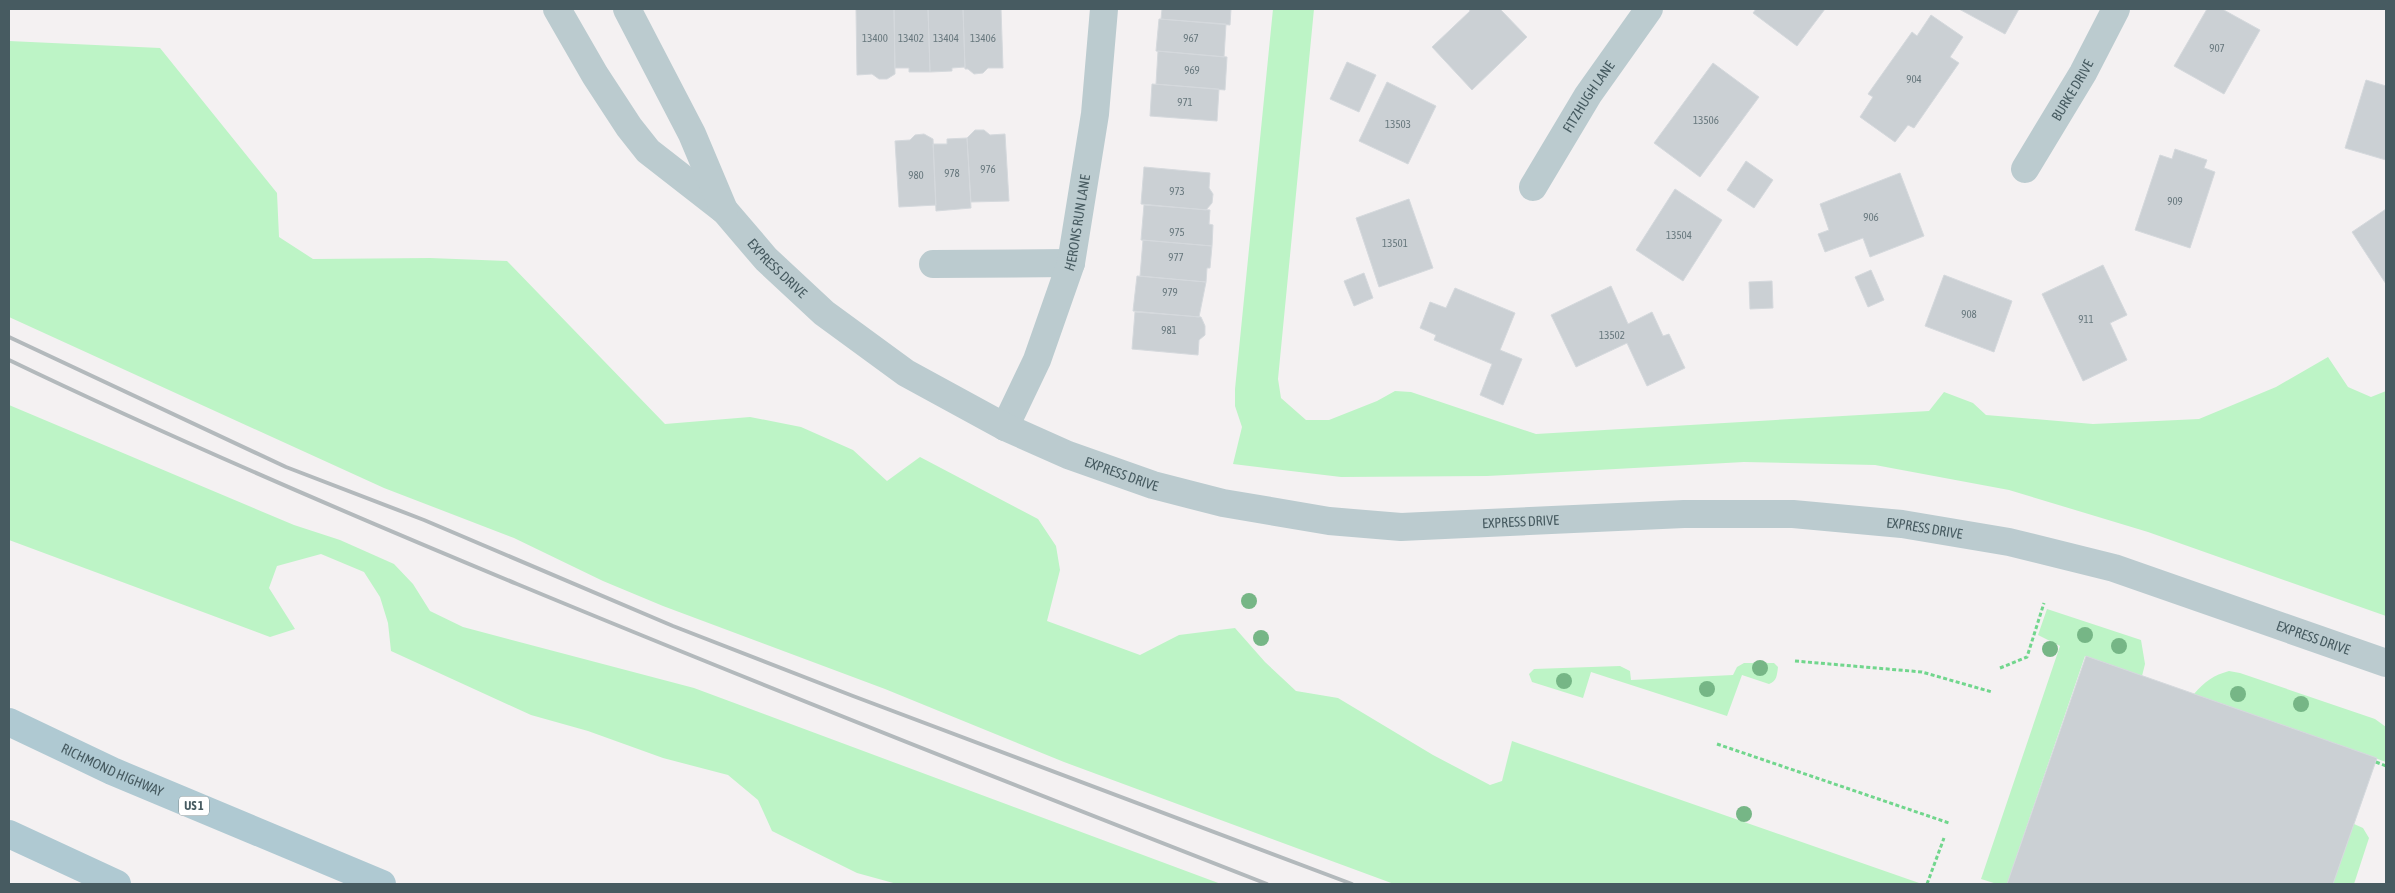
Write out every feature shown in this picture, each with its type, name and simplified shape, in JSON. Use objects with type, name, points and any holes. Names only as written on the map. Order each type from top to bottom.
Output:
[{"type":"main road","name":"RICHMOND HIGHWAY","points":[[9,722],[121,774],[382,884]]},
{"type":"main road","points":[[9,834],[117,884]]},
{"type":"street","name":"EXPRESS DRIVE","points":[[557,9],[595,75],[629,127],[648,151],[725,212],[766,259],[824,313],[906,373],[1005,427],[1068,455],[1153,485],[1223,503],[1329,521],[1401,527],[1684,514],[1793,514],[1902,524],[1999,540],[2114,568],[2386,663]]},
{"type":"street","name":"EXPRESS DRIVE","points":[[627,9],[692,134],[725,212]]},
{"type":"street","name":"HERONS RUN LANE","points":[[1005,427],[1037,360],[1071,263],[1095,114],[1104,9]]},
{"type":"street","name":"FITZHUGH LANE","points":[[1533,187],[1588,95],[1649,9]]},
{"type":"street","name":"BURKE DRIVE","points":[[2025,169],[2083,73],[2116,9]]},
{"type":"street","points":[[933,264],[1071,263]]},
{"type":"path","points":[[2000,668],[2027,657],[2044,603]]},
{"type":"path","points":[[1795,661],[1922,672],[1992,692]]},
{"type":"path","points":[[1717,744],[1949,823]]},
{"type":"path","points":[[2376,762],[2386,766]]},
{"type":"path","points":[[1927,884],[1944,838]]},
{"type":"green space","points":[[1273,9],[1314,9],[1278,379],[1281,398],[1306,420],[1329,420],[1377,401],[1395,391],[1411,392],[1536,434],[1929,411],[1944,392],[1973,403],[1986,415],[2093,424],[2199,419],[2276,387],[2328,357],[2348,387],[2371,397],[2386,391],[2386,616],[2148,532],[2009,490],[1875,465],[1744,462],[1487,476],[1341,477],[1233,464],[1242,427],[1235,406],[1235,389]]},
{"type":"green space","points":[[9,41],[160,48],[277,193],[279,237],[313,259],[430,258],[507,261],[665,424],[750,417],[801,427],[853,450],[887,481],[920,457],[1038,519],[1056,546],[1060,570],[1047,621],[1140,655],[1179,635],[1235,628],[1265,662],[1296,691],[1338,698],[1433,755],[1490,785],[1502,781],[1512,741],[1922,884],[1394,884],[1064,762],[885,689],[663,606],[603,581],[514,538],[384,488],[9,317]]},
{"type":"green space","points":[[9,405],[294,525],[340,540],[394,564],[413,584],[430,611],[463,627],[694,688],[1221,884],[897,884],[857,873],[772,831],[758,800],[728,775],[663,758],[588,731],[531,715],[391,651],[388,623],[380,597],[364,572],[321,554],[277,566],[269,588],[295,629],[270,637],[9,540]]},
{"type":"green space","points":[[2047,609],[2141,640],[2145,664],[2142,676],[2085,656],[2007,884],[1997,884],[1981,879],[2060,646],[2038,635]]},
{"type":"green space","points":[[1744,663],[1774,663],[1778,667],[1776,677],[1769,684],[1742,675],[1727,716],[1591,672],[1583,698],[1532,682],[1529,674],[1534,669],[1620,666],[1630,671],[1631,680],[1733,675],[1737,667]]},
{"type":"green space","points":[[2229,671],[2240,673],[2375,719],[2386,727],[2386,762],[2194,694],[2210,680]]},
{"type":"green space","points":[[2354,824],[2363,828],[2369,838],[2354,884],[2333,884]]},
{"type":"building","points":[[856,9],[894,9],[895,74],[887,79],[879,79],[872,74],[857,75]]},
{"type":"building","points":[[894,9],[928,9],[930,72],[909,72],[909,68],[895,68]]},
{"type":"building","points":[[928,9],[963,9],[965,67],[952,68],[952,71],[930,72]]},
{"type":"building","points":[[963,9],[1001,9],[1003,68],[988,68],[983,73],[974,74],[965,69]]},
{"type":"building","points":[[1162,9],[1231,9],[1230,25],[1161,19]]},
{"type":"building","points":[[1469,9],[1500,9],[1527,37],[1472,90],[1432,47],[1470,11]]},
{"type":"building","points":[[1756,9],[1825,9],[1797,46],[1753,13]]},
{"type":"building","points":[[1959,9],[2019,9],[2005,34]]},
{"type":"building","points":[[2207,9],[2222,9],[2260,30],[2224,94],[2174,66]]},
{"type":"building","points":[[1931,15],[1963,37],[1950,57],[1959,63],[1914,128],[1908,125],[1895,142],[1860,117],[1873,97],[1868,94],[1912,32],[1917,36]]},
{"type":"building","points":[[1159,19],[1226,24],[1224,57],[1156,51]]},
{"type":"building","points":[[1158,51],[1227,57],[1225,90],[1156,84]]},
{"type":"building","points":[[1347,62],[1376,75],[1359,112],[1330,99]]},
{"type":"building","points":[[1713,63],[1759,97],[1700,177],[1654,143]]},
{"type":"building","points":[[2366,80],[2386,86],[2386,160],[2345,148]]},
{"type":"building","points":[[1387,82],[1436,106],[1408,164],[1359,141]]},
{"type":"building","points":[[1152,84],[1219,89],[1217,121],[1150,116]]},
{"type":"building","points":[[975,130],[984,130],[990,135],[1005,134],[1009,201],[971,202],[967,138]]},
{"type":"building","points":[[924,134],[933,139],[936,205],[899,207],[895,141],[910,140],[915,135]]},
{"type":"building","points":[[967,138],[971,208],[936,211],[933,144],[947,144],[947,139]]},
{"type":"building","points":[[2175,149],[2207,160],[2204,168],[2215,172],[2190,248],[2135,230],[2160,155],[2172,159]]},
{"type":"building","points":[[1746,161],[1773,180],[1754,208],[1727,190]]},
{"type":"building","points":[[1144,167],[1210,173],[1209,188],[1213,194],[1212,203],[1206,210],[1141,204]]},
{"type":"building","points":[[1900,173],[1924,236],[1870,257],[1863,238],[1825,252],[1818,234],[1829,230],[1820,204]]},
{"type":"building","points":[[1675,189],[1722,220],[1683,281],[1636,250]]},
{"type":"building","points":[[1409,199],[1433,268],[1379,287],[1356,218]]},
{"type":"building","points":[[1144,205],[1210,210],[1209,224],[1213,225],[1212,246],[1141,240]]},
{"type":"building","points":[[2386,209],[2386,284],[2352,232]]},
{"type":"building","points":[[1143,240],[1212,246],[1210,268],[1207,268],[1206,282],[1140,276]]},
{"type":"building","points":[[2103,265],[2127,315],[2110,323],[2127,360],[2083,381],[2042,294]]},
{"type":"building","points":[[1871,270],[1884,300],[1868,307],[1855,277]]},
{"type":"building","points":[[1364,273],[1373,298],[1354,306],[1344,281]]},
{"type":"building","points":[[1944,275],[2012,301],[1994,352],[1925,326]]},
{"type":"building","points":[[1137,276],[1206,282],[1199,317],[1133,311]]},
{"type":"building","points":[[1772,281],[1773,308],[1750,309],[1749,282]]},
{"type":"building","points":[[1611,286],[1628,324],[1652,312],[1663,336],[1669,334],[1685,368],[1647,386],[1627,343],[1576,367],[1551,315]]},
{"type":"building","points":[[1455,288],[1515,313],[1500,350],[1522,359],[1503,405],[1480,395],[1492,364],[1434,340],[1436,335],[1420,328],[1430,302],[1446,308]]},
{"type":"building","points":[[1135,312],[1201,317],[1205,326],[1205,335],[1199,340],[1198,355],[1132,349]]},
{"type":"building","points":[[2086,656],[2377,758],[2333,884],[2007,884]]},
{"type":"railway","points":[[9,337],[286,467],[424,520],[673,626],[853,696],[1352,884]]},
{"type":"railway","points":[[9,360],[134,419],[517,584],[891,736],[1267,884]]}]
